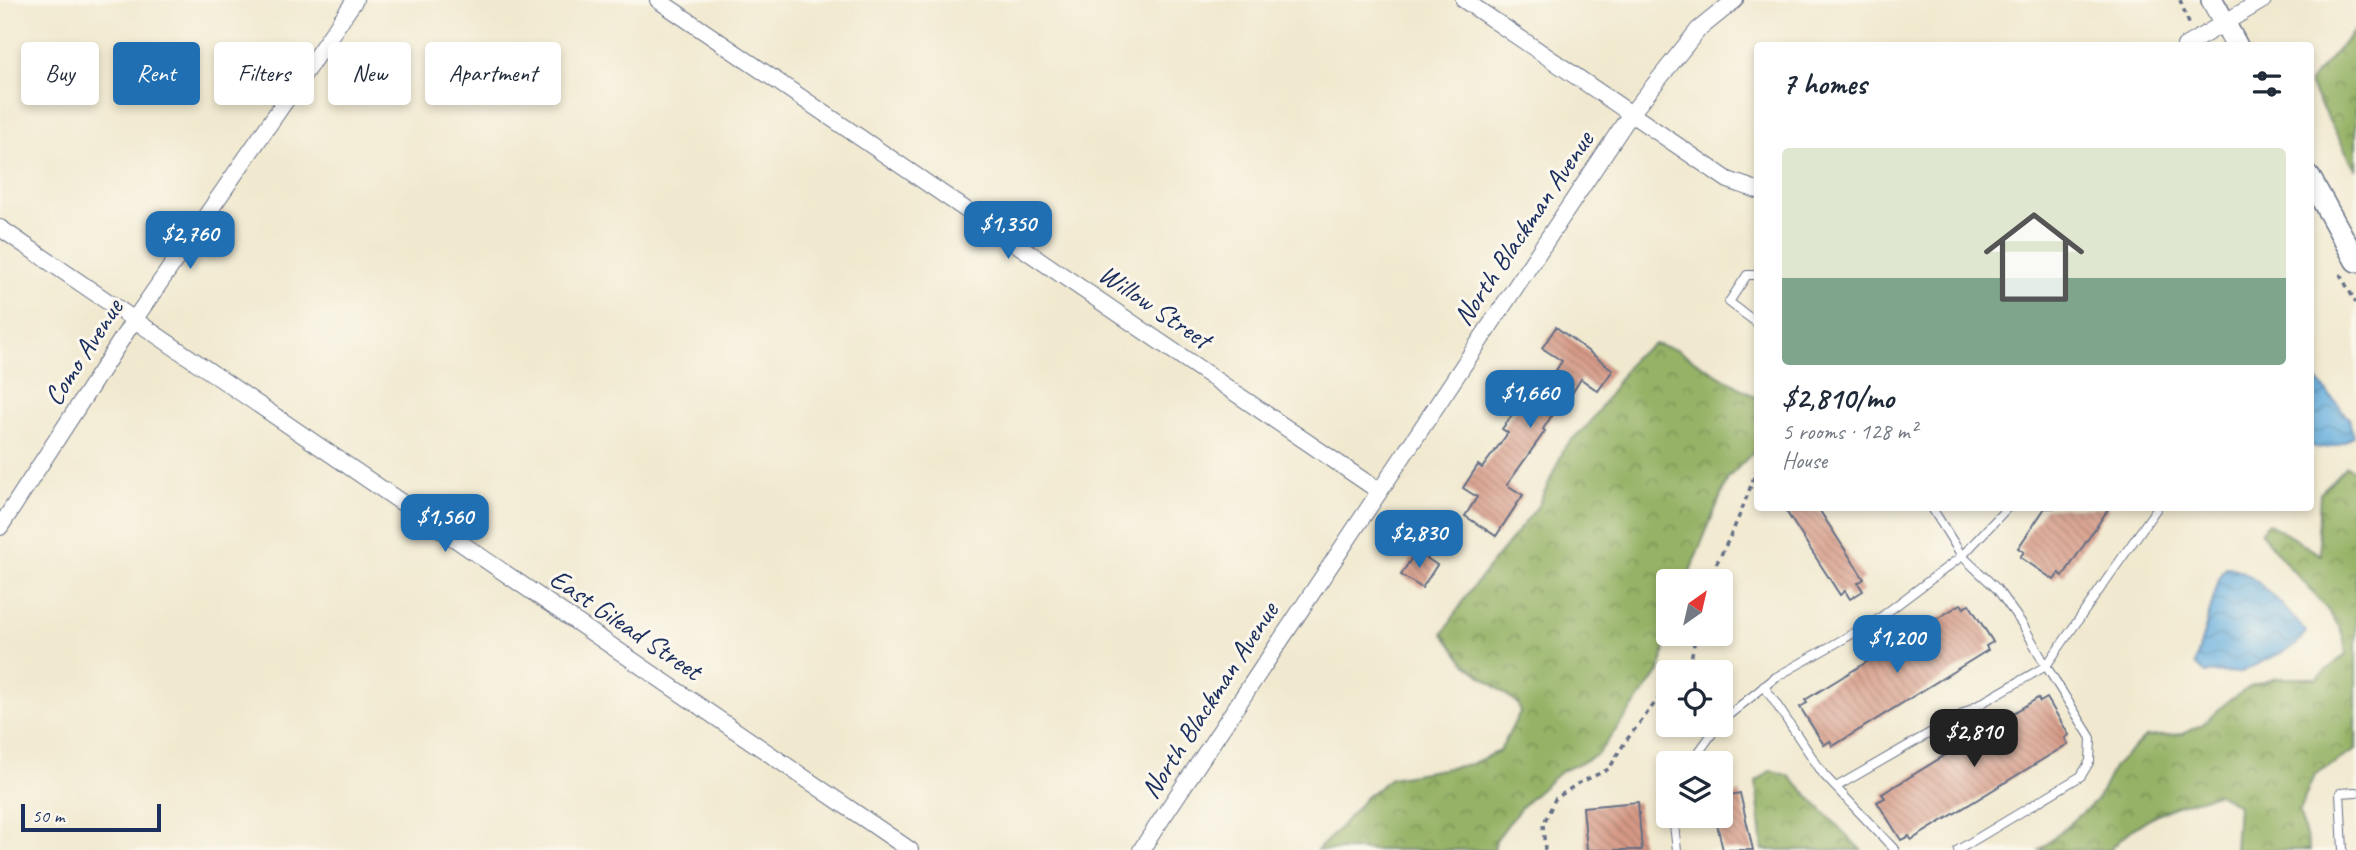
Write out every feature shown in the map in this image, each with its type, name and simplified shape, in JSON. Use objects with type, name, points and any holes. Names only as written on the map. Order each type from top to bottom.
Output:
[{"type":"main road","points":[[2212,0],[2235,42]]},
{"type":"main road","points":[[2314,185],[2356,261]]},
{"type":"street","name":"Como Avenue","points":[[0,527],[134,320],[355,0]]},
{"type":"street","name":"Willow Street","points":[[658,0],[1379,491]]},
{"type":"street","points":[[1464,0],[1487,6],[1630,115],[1728,180],[1754,189]]},
{"type":"street","name":"North Blackman Avenue","points":[[1141,850],[1630,115],[1699,30],[1735,0]]},
{"type":"street","points":[[2192,42],[2263,0]]},
{"type":"street","name":"East Gilead Street","points":[[0,228],[910,850]]},
{"type":"lane","points":[[1754,275],[1748,275],[1728,302],[1754,321]]},
{"type":"lane","points":[[1933,511],[1962,556],[1997,589],[2023,625],[2091,738],[2090,761],[2081,776],[1958,850]]},
{"type":"lane","points":[[1733,712],[1776,677],[1877,620],[1962,556],[2004,511]]},
{"type":"lane","points":[[1836,787],[2046,666],[2155,511]]},
{"type":"lane","points":[[1764,686],[1824,775],[1895,850]]},
{"type":"lane","points":[[2343,850],[2340,793],[2356,792]]},
{"type":"lane","points":[[1674,828],[1677,850]]},
{"type":"path","points":[[2180,0],[2187,19]]},
{"type":"path","points":[[1713,569],[1722,555],[1754,477]]},
{"type":"path","points":[[1545,850],[1544,825],[1555,799],[1577,783],[1609,769],[1625,742],[1656,702]]},
{"type":"green space","points":[[2356,29],[2356,170],[2314,93],[2314,76]]},
{"type":"green space","points":[[1654,344],[1677,350],[1754,396],[1754,451],[1728,478],[1691,569],[1656,569],[1656,646],[1666,646],[1662,660],[1656,660],[1656,676],[1597,755],[1560,772],[1523,805],[1496,840],[1494,850],[1317,850],[1366,797],[1391,778],[1471,764],[1500,751],[1520,712],[1518,704],[1467,665],[1443,634],[1468,593],[1538,506],[1566,445],[1590,423],[1634,357]]},
{"type":"green space","points":[[2346,466],[2356,471],[2356,750],[2314,775],[2299,811],[2310,850],[2235,850],[2238,805],[2219,794],[2188,802],[2146,820],[2110,850],[2040,850],[2097,800],[2113,768],[2145,737],[2182,734],[2202,725],[2228,701],[2253,685],[2278,678],[2317,678],[2346,654],[2342,633],[2331,614],[2261,532],[2268,523],[2321,555],[2318,530],[2320,493]]},
{"type":"green space","points":[[1771,770],[1789,776],[1861,850],[1763,850],[1756,782]]},
{"type":"water","points":[[2314,377],[2349,418],[2353,436],[2332,447],[2316,447]]},
{"type":"water","points":[[2226,567],[2246,574],[2258,583],[2306,632],[2295,646],[2242,672],[2206,673],[2195,664],[2219,579]]},
{"type":"building","points":[[1556,327],[1613,370],[1598,391],[1581,379],[1566,403],[1562,400],[1543,429],[1545,431],[1507,485],[1523,495],[1496,536],[1465,516],[1477,497],[1463,488],[1478,465],[1482,468],[1508,433],[1502,429],[1520,404],[1516,402],[1531,377],[1545,387],[1562,361],[1542,348]]},
{"type":"building","points":[[1786,511],[1820,511],[1864,579],[1858,583],[1863,591],[1850,599],[1845,591],[1840,595]]},
{"type":"building","points":[[2043,511],[2107,511],[2063,576],[2059,573],[2054,580],[2020,557],[2024,552],[2018,548]]},
{"type":"building","points":[[1416,551],[1437,565],[1422,588],[1401,575]]},
{"type":"building","points":[[1961,604],[1964,608],[1969,604],[1993,642],[1986,646],[1988,650],[1833,746],[1830,741],[1824,745],[1800,707],[1807,703],[1805,700]]},
{"type":"building","points":[[2038,698],[2040,702],[2047,698],[2069,735],[2065,738],[2068,744],[1911,840],[1909,836],[1901,840],[1877,802],[1885,798],[1882,794]]},
{"type":"building","points":[[1740,793],[1753,850],[1723,850],[1718,828],[1733,828],[1733,794]]},
{"type":"building","points":[[1638,802],[1642,850],[1587,850],[1583,807]]}]
